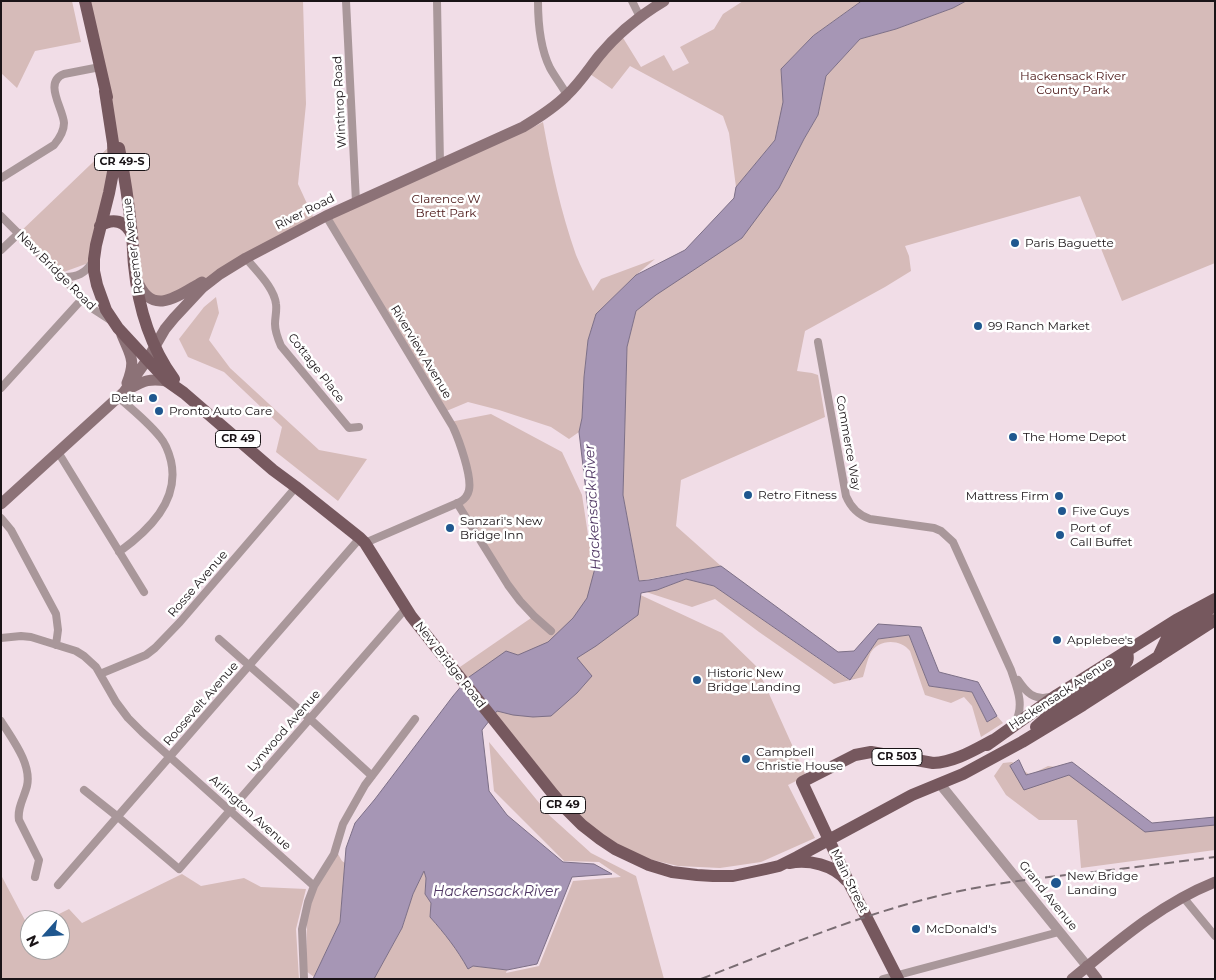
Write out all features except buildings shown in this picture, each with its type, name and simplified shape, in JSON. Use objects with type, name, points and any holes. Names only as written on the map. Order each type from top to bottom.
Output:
[{"type":"main road","name":"Roemer Avenue","points":[[85,1],[105,91],[113,143],[114,167],[96,245],[94,271],[99,294],[106,310],[117,326]]},
{"type":"main road","name":"River Road","points":[[1,504],[121,395],[147,360],[165,329],[179,311],[202,288],[220,274],[246,258],[326,216],[522,127],[553,108],[581,80],[611,42],[640,16],[664,1]]},
{"type":"main road","name":"Roemer Avenue","points":[[105,91],[117,135],[125,176],[134,266],[141,308],[154,348],[184,393]]},
{"type":"main road","points":[[100,226],[110,221],[117,221],[126,225],[132,235]]},
{"type":"main road","points":[[134,266],[142,292],[161,302],[179,296],[220,274]]},
{"type":"main road","points":[[117,326],[132,358],[132,367],[121,395]]},
{"type":"main road","name":"New Bridge Road","points":[[117,326],[167,381],[184,393],[274,470],[363,540],[419,627],[567,810],[600,840],[649,866],[672,872],[696,875],[733,876],[779,866],[829,840]]},
{"type":"main road","points":[[121,395],[144,381],[155,379],[167,381]]},
{"type":"main road","name":"Hackensack Avenue","points":[[912,795],[935,778],[975,754],[1057,695],[1176,620],[1215,599]]},
{"type":"main road","points":[[1127,651],[1135,656],[1158,657],[1170,635],[1215,606]]},
{"type":"main road","name":"Hackensack Avenue","points":[[829,840],[912,795],[963,774],[1022,742],[1215,620]]},
{"type":"main road","points":[[1022,742],[1057,708],[1124,665],[1128,658],[1127,651]]},
{"type":"main road","name":"Main Street","points":[[897,977],[850,885],[802,782],[855,755],[871,752],[933,763],[962,756],[993,740]]},
{"type":"main road","points":[[779,866],[795,862],[806,862],[829,867],[839,872],[850,885]]},
{"type":"main road","points":[[1072,979],[1160,910],[1215,882]]},
{"type":"main road","name":"Grand Avenue","points":[[1087,966],[1097,979]]},
{"type":"street","name":"Winthrop Road","points":[[346,1],[356,202]]},
{"type":"street","points":[[437,1],[440,164]]},
{"type":"street","points":[[538,1],[540,31],[547,59],[550,68],[567,95]]},
{"type":"street","points":[[632,1],[640,16]]},
{"type":"street","points":[[1,178],[59,139],[64,123],[54,87],[56,78],[64,74],[100,67]]},
{"type":"street","name":"New Bridge Road","points":[[1,216],[90,307],[117,326]]},
{"type":"street","name":"Riverview Avenue","points":[[326,216],[453,427],[459,441],[470,484],[465,499],[457,504]]},
{"type":"street","points":[[1,250],[19,233]]},
{"type":"street","name":"Cottage Place","points":[[246,258],[271,289],[274,296],[276,303],[275,332],[282,346],[349,428],[359,427]]},
{"type":"street","points":[[62,277],[83,273],[90,267],[94,259]]},
{"type":"street","points":[[1,388],[83,298]]},
{"type":"street","name":"Commerce Way","points":[[818,342],[848,502],[863,517],[934,528],[948,536],[957,548],[1019,691],[1019,716],[1015,725]]},
{"type":"street","points":[[119,552],[143,532],[163,508],[172,489],[172,468],[162,439],[121,395]]},
{"type":"street","points":[[58,452],[144,592]]},
{"type":"street","name":"Rosse Avenue","points":[[100,674],[146,655],[155,648],[180,622],[296,487]]},
{"type":"street","points":[[363,540],[457,504],[508,585],[534,616],[551,631]]},
{"type":"street","points":[[1,518],[11,530],[56,614],[58,630],[54,645]]},
{"type":"street","name":"Roosevelt Avenue","points":[[58,885],[363,540]]},
{"type":"street","name":"Lynwood Avenue","points":[[118,817],[179,869],[406,608]]},
{"type":"street","name":"Arlington Avenue","points":[[1,638],[31,637],[84,656],[96,667],[116,702],[128,718],[314,886]]},
{"type":"street","points":[[219,639],[372,776]]},
{"type":"street","name":"Commerce Way","points":[[1011,670],[1031,696],[1045,698],[1057,695]]},
{"type":"street","points":[[304,979],[302,929],[314,886],[324,873],[334,854],[343,824],[351,809],[372,776],[415,719]]},
{"type":"street","points":[[1,721],[22,757],[27,772],[27,787],[18,815],[39,860],[35,877]]},
{"type":"street","name":"Grand Avenue","points":[[940,784],[1017,882],[1087,966]]},
{"type":"street","points":[[84,790],[118,817]]},
{"type":"street","points":[[1183,897],[1215,936]]},
{"type":"street","points":[[883,979],[897,977],[1059,932]]},
{"type":"green space","points":[[1,1],[72,1],[81,42],[35,51],[17,88],[1,73]]},
{"type":"green space","points":[[85,1],[303,1],[306,104],[298,184],[315,221],[170,300],[142,292]]},
{"type":"green space","points":[[743,1],[862,1],[813,36],[781,69],[784,102],[775,140],[736,187],[729,133],[723,116],[630,66],[612,89],[587,72],[620,33],[641,67],[664,55],[673,71],[689,63],[680,47],[714,29],[723,14]]},
{"type":"green space","name":"Hackensack River County Park","points":[[966,1],[1215,1],[1215,263],[1122,301],[1080,196],[905,246],[909,256],[911,271],[805,331],[797,371],[818,375],[825,417],[681,480],[676,526],[721,566],[639,581],[623,495],[627,347],[636,311],[779,188],[818,115],[826,76],[860,39],[896,29],[953,8]]},
{"type":"green space","name":"Clarence W Brett Park","points":[[543,122],[553,173],[566,222],[576,255],[593,291],[601,279],[655,259],[596,314],[588,340],[582,418],[579,432],[569,439],[551,427],[468,402],[444,412],[326,216],[526,131]]},
{"type":"green space","points":[[113,143],[94,261],[61,273],[19,233]]},
{"type":"green space","points":[[216,297],[219,313],[209,340],[230,368],[319,450],[367,459],[338,501],[276,452],[282,427],[224,372],[188,357],[179,339],[204,307]]},
{"type":"green space","points":[[491,414],[562,452],[582,495],[591,564],[634,592],[722,633],[757,667],[806,776],[788,785],[815,838],[761,862],[720,868],[678,866],[640,857],[602,835],[568,807],[457,669],[534,616],[520,601],[460,502],[470,484],[450,422]]},
{"type":"green space","points":[[686,579],[714,586],[849,680],[878,639],[909,635],[929,686],[972,692],[987,722],[997,716],[1003,723],[981,737],[972,706],[964,697],[951,703],[925,695],[910,651],[901,644],[889,642],[878,645],[870,654],[863,677],[834,684],[715,599],[692,607],[646,592]]},
{"type":"green space","points":[[489,742],[550,816],[591,853],[636,876],[664,979],[374,979],[402,928],[413,894],[424,871],[426,878],[425,894],[431,903],[430,917],[460,954],[468,968],[473,966],[507,970],[506,973],[539,966],[573,881],[621,877],[599,862],[564,861],[494,791]]},
{"type":"green space","points":[[1012,762],[1030,775],[1048,766],[1081,770],[1153,827],[1215,821],[1215,850],[1081,868],[1077,820],[1039,820],[1006,795],[994,776],[1003,763]]},
{"type":"green space","points":[[338,854],[345,863],[340,922],[314,977],[306,971],[307,917],[313,893]]},
{"type":"green space","points":[[182,874],[201,886],[244,878],[261,887],[306,889],[296,929],[299,979],[1,979],[1,875],[20,911],[20,960],[70,960],[70,910],[82,923]]},
{"type":"water","name":"Hackensack River","points":[[862,1],[966,1],[953,8],[896,29],[860,39],[826,76],[818,115],[779,188],[742,238],[656,295],[636,311],[627,347],[623,495],[639,581],[721,566],[838,652],[854,651],[878,624],[921,627],[939,672],[978,682],[997,716],[987,722],[972,692],[929,686],[909,635],[878,639],[850,680],[714,586],[686,579],[657,590],[641,593],[638,615],[577,658],[592,676],[577,693],[551,716],[533,717],[497,711],[482,730],[489,791],[507,815],[563,862],[594,864],[612,874],[572,877],[537,964],[507,970],[473,966],[468,969],[451,942],[430,917],[431,903],[425,894],[426,878],[424,871],[413,894],[402,928],[374,979],[313,979],[340,922],[346,848],[355,823],[469,677],[506,651],[518,655],[548,642],[573,618],[587,598],[595,568],[579,432],[582,418],[588,340],[596,314],[636,275],[685,250],[734,198],[736,187],[775,140],[783,102],[781,69],[813,36]]},
{"type":"water","points":[[1019,760],[1026,775],[1072,762],[1152,823],[1215,817],[1215,825],[1145,832],[1069,775],[1024,790],[1010,766]]},
{"type":"railway","points":[[701,979],[867,916],[935,897],[1009,882],[1215,857]]},
{"type":"place","name":"Paris Baguette","points":[[1015,243]]},
{"type":"place","name":"99 Ranch Market","points":[[978,326]]},
{"type":"place","name":"Delta","points":[[153,398]]},
{"type":"place","name":"Pronto Auto Care","points":[[159,411]]},
{"type":"place","name":"The Home Depot","points":[[1013,437]]},
{"type":"place","name":"Retro Fitness","points":[[748,495]]},
{"type":"place","name":"Mattress Firm","points":[[1059,496]]},
{"type":"place","name":"Five Guys","points":[[1062,511]]},
{"type":"place","name":"Sanzari's New Bridge Inn","points":[[450,528]]},
{"type":"place","name":"Port of Call Buffet","points":[[1060,535]]},
{"type":"place","name":"Applebee's","points":[[1057,640]]},
{"type":"place","name":"Historic New Bridge Landing","points":[[697,680]]},
{"type":"place","name":"Campbell Christie House","points":[[746,759]]},
{"type":"place","name":"New Bridge Landing","points":[[1056,883]]},
{"type":"place","name":"McDonald's","points":[[916,929]]}]
